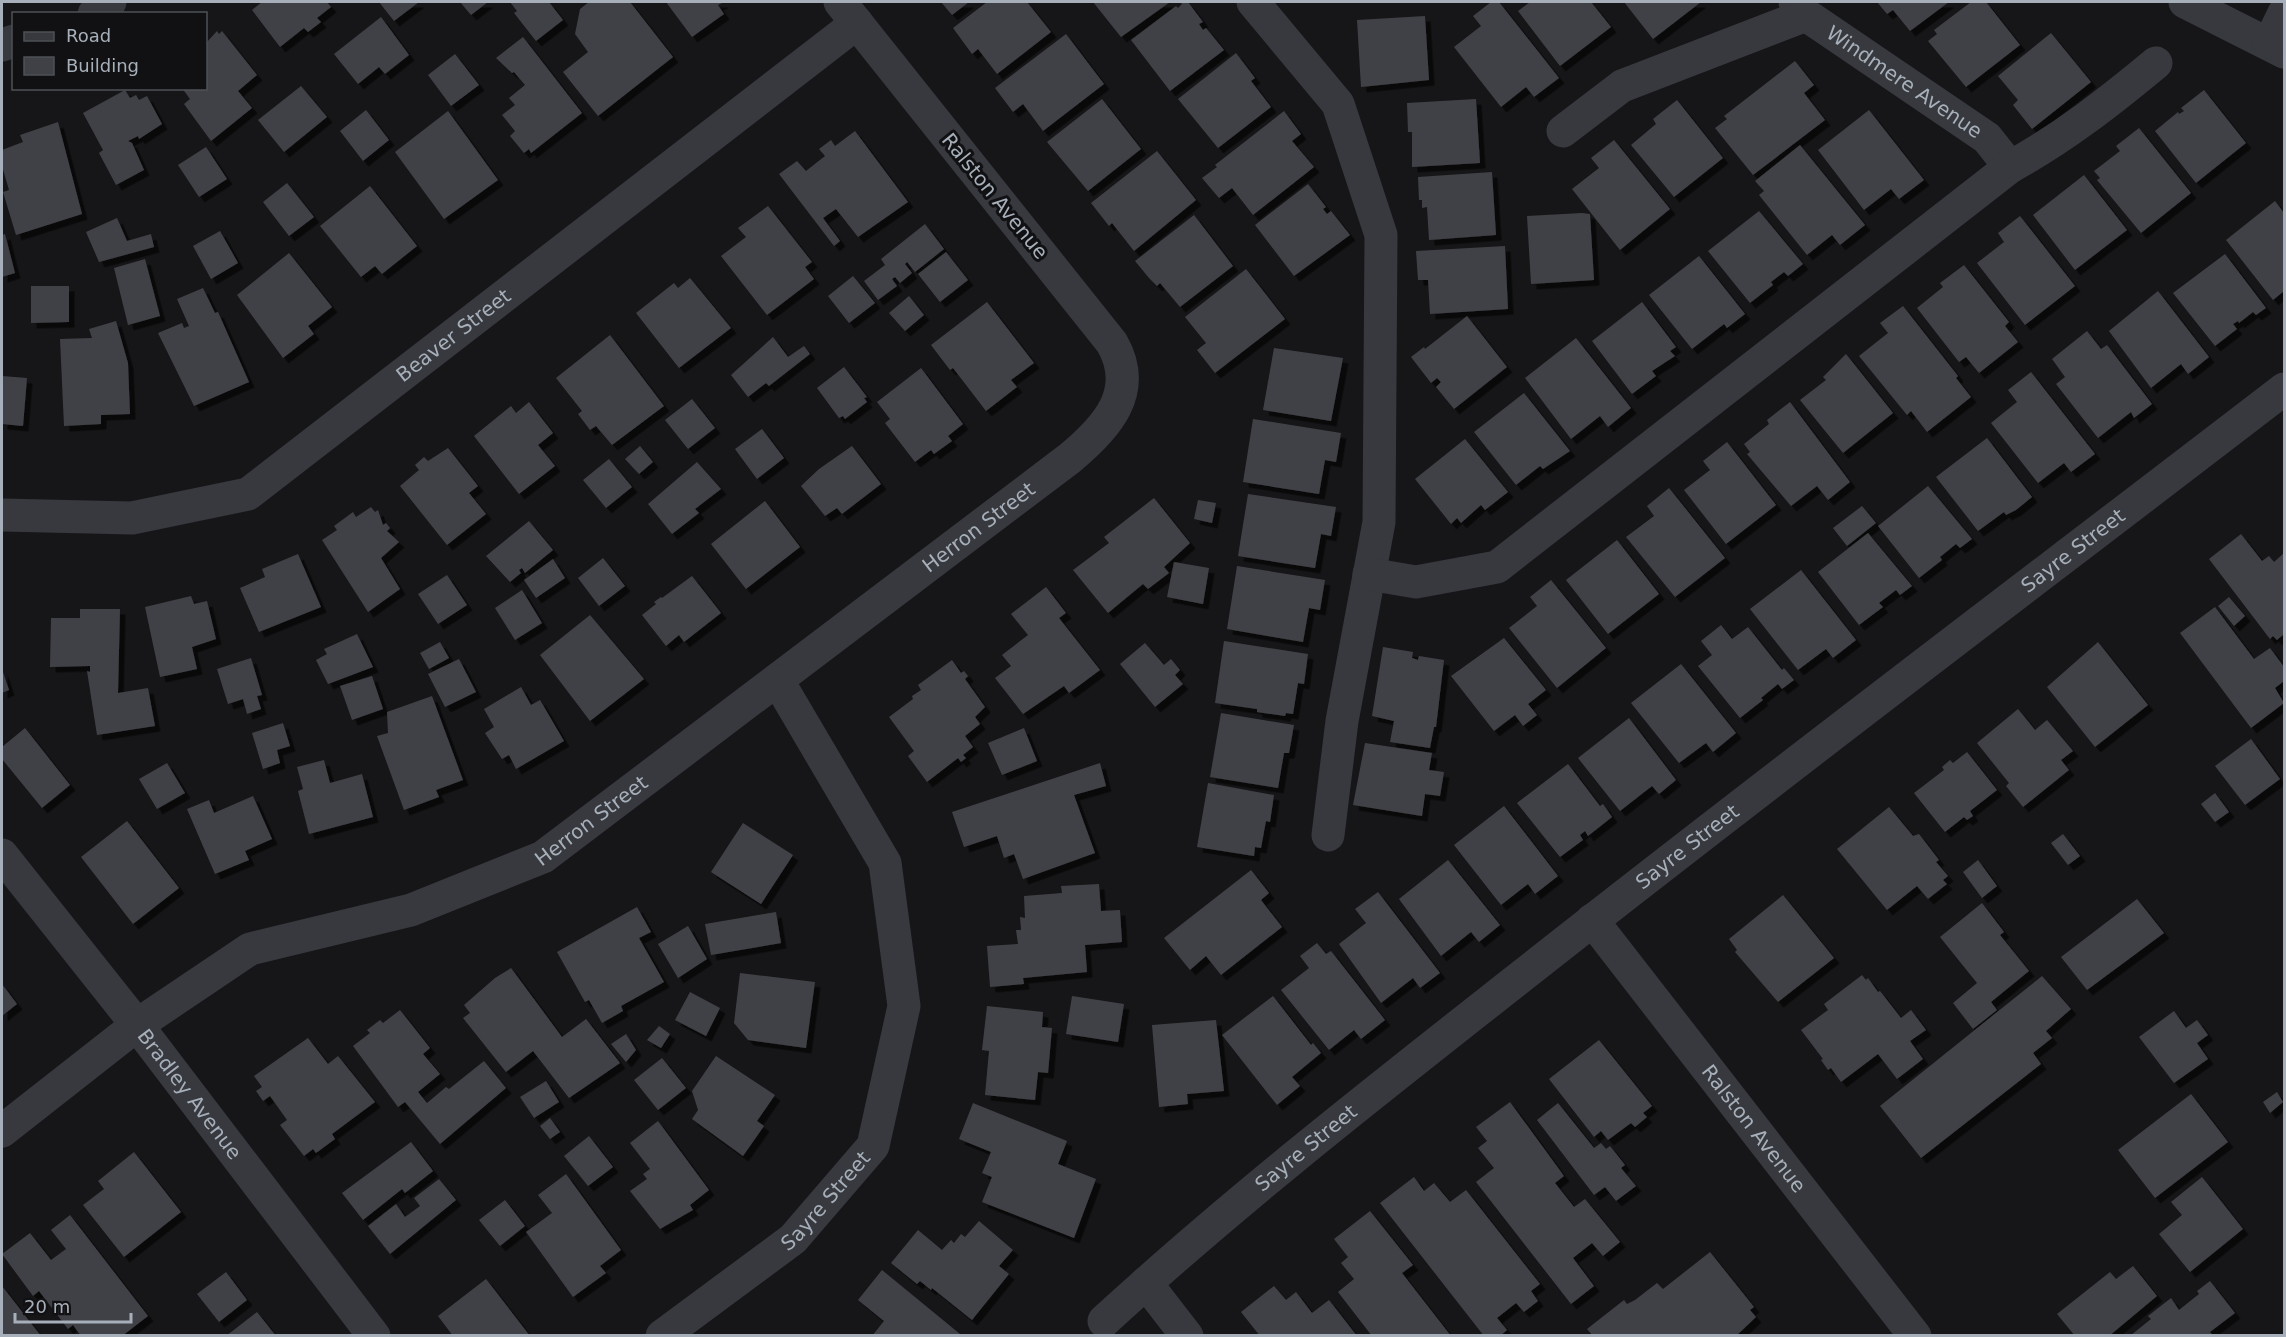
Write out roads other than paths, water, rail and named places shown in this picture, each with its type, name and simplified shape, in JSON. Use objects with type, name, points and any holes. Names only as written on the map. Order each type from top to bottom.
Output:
[{"type":"street","points":[[97,12],[110,2]]},
{"type":"street","points":[[1253,2],[1338,104],[1381,235],[1379,522],[1342,721],[1328,835]]},
{"type":"street","points":[[2185,2],[2277,48],[2284,13]]},
{"type":"street","points":[[1563,131],[1622,86],[1800,8]]},
{"type":"street","name":"Windmere Avenue","points":[[1800,8],[1987,138],[2010,167]]},
{"type":"street","name":"Ralston Avenue","points":[[848,12],[1112,343],[1119,358],[1121,370],[1119,401]]},
{"type":"street","name":"Beaver Street","points":[[2,515],[132,518],[248,494],[848,12]]},
{"type":"street","points":[[1369,574],[1416,582],[1497,567],[2010,167],[2044,149],[2088,118],[2156,63]]},
{"type":"street","name":"Sayre Street","points":[[1104,1321],[1275,1172],[1592,920],[2284,388]]},
{"type":"street","name":"Herron Street","points":[[2,1131],[137,1025],[250,950],[411,910],[543,857],[1070,458],[1107,422],[1119,401]]},
{"type":"street","name":"Sayre Street","points":[[662,1335],[793,1239],[873,1146],[904,1006],[885,863],[778,681]]},
{"type":"street","name":"Bradley Avenue","points":[[2,855],[137,1025],[374,1335]]},
{"type":"street","name":"Ralston Avenue","points":[[1592,920],[1915,1335]]},
{"type":"street","points":[[1146,1283],[1187,1335]]}]
